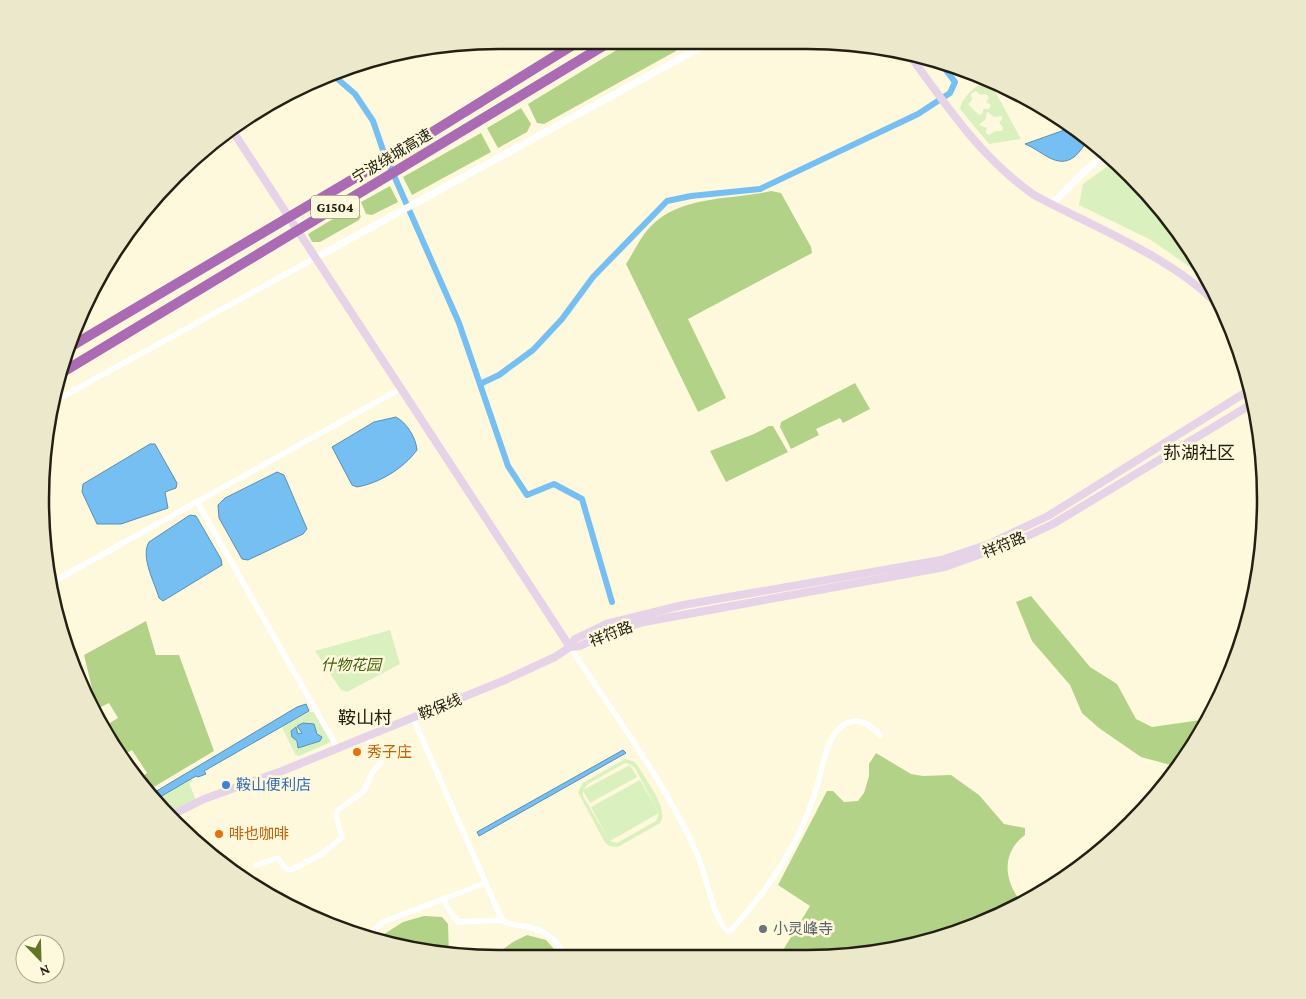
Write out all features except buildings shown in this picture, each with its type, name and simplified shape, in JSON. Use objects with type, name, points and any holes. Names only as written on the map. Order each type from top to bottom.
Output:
[{"type":"highway","name":"宁波绕城高速","points":[[77,343],[434,131],[566,49]]},
{"type":"highway","name":"宁波绕城高速","points":[[69,369],[598,49]]},
{"type":"main road","points":[[915,62],[969,136],[1010,178],[1052,204],[1164,263],[1188,278],[1208,294]]},
{"type":"main road","points":[[235,135],[570,647]]},
{"type":"main road","name":"祥符路","points":[[570,647],[575,639],[590,630],[624,618],[712,600],[941,560],[989,544],[1048,516],[1244,393]]},
{"type":"main road","name":"祥符路","points":[[570,647],[580,646],[609,632],[644,622],[945,567],[991,552],[1053,524],[1248,406]]},
{"type":"main road","name":"鞍保线","points":[[176,813],[204,799],[338,749],[505,680],[555,657],[570,647]]},
{"type":"street","points":[[60,398],[697,49]]},
{"type":"street","points":[[1052,204],[1087,169],[1101,158]]},
{"type":"street","points":[[56,579],[400,389]]},
{"type":"street","points":[[197,502],[338,749]]},
{"type":"street","points":[[570,647],[645,762],[683,827],[699,860],[724,930],[730,932],[751,909],[793,844],[814,797],[833,737],[839,728],[856,721],[864,722],[880,735]]},
{"type":"street","points":[[413,718],[502,920],[506,923],[529,927],[550,935],[560,950]]},
{"type":"street","points":[[256,865],[278,858],[285,868],[291,870],[322,854],[342,837],[336,816],[337,812],[364,791],[372,773],[381,762],[367,737]]},
{"type":"street","points":[[373,932],[384,922],[485,883]]},
{"type":"street","points":[[444,898],[447,907],[458,922],[502,920]]},
{"type":"green space","points":[[618,49],[675,49],[676,51],[544,124],[537,123],[528,104]]},
{"type":"green space","points":[[981,84],[994,90],[1021,139],[989,144],[960,109],[964,99]],"holes":[[[976,91],[980,95],[986,94],[989,97],[986,102],[991,105],[989,109],[983,109],[983,113],[979,115],[968,104],[972,100],[971,94]],[[988,112],[994,117],[1002,116],[1002,120],[999,122],[1003,128],[1002,131],[995,131],[989,135],[986,133],[987,128],[979,125],[986,119]]]},
{"type":"green space","points":[[521,108],[531,124],[527,132],[498,148],[487,128]]},
{"type":"green space","points":[[481,133],[491,152],[412,195],[403,177]]},
{"type":"green space","points":[[1109,165],[1145,202],[1164,225],[1195,270],[1151,240],[1079,205],[1083,184]]},
{"type":"green space","points":[[390,186],[398,202],[372,215],[366,214],[361,202]]},
{"type":"green space","points":[[771,191],[781,193],[811,247],[812,253],[688,319],[726,398],[698,412],[626,264],[647,230],[663,216],[677,209],[708,200]]},
{"type":"green space","points":[[351,208],[361,216],[359,220],[320,242],[312,242],[308,234]]},
{"type":"green space","points":[[855,383],[870,409],[843,423],[840,418],[816,429],[819,435],[791,449],[780,427],[781,422]]},
{"type":"green space","points":[[769,426],[773,426],[788,452],[726,482],[710,451],[754,434]]},
{"type":"green space","points":[[1031,596],[1090,667],[1117,684],[1136,719],[1152,727],[1200,720],[1170,765],[1141,757],[1099,728],[1082,713],[1070,685],[1032,641],[1016,602]]},
{"type":"green space","points":[[146,621],[156,655],[179,655],[214,751],[153,787],[143,776],[147,773],[132,750],[127,753],[108,724],[118,718],[109,703],[100,708],[95,699],[84,655]]},
{"type":"green space","name":"什物花园","points":[[390,630],[400,664],[347,692],[341,690],[315,651]]},
{"type":"green space","points":[[309,712],[314,712],[331,742],[299,756],[295,754],[282,727]]},
{"type":"green space","points":[[876,753],[911,774],[923,776],[951,775],[979,795],[1004,824],[1025,828],[1025,835],[1012,849],[1008,866],[1008,875],[1018,898],[979,916],[923,935],[894,942],[836,949],[783,950],[810,906],[778,885],[827,791],[833,791],[844,802],[858,801],[864,793],[869,776],[869,764]]},
{"type":"green space","points":[[625,759],[633,761],[651,786],[659,803],[662,810],[660,823],[618,847],[609,846],[604,841],[578,792],[583,783]],"holes":[[[625,763],[630,764],[635,768],[659,813],[640,780],[591,807],[609,840],[583,796],[583,791],[590,803],[637,777],[630,765],[583,790],[588,784]],[[659,813],[656,821],[617,843],[610,841]]]},
{"type":"green space","points":[[191,779],[193,781],[189,783],[196,800],[174,811],[161,797]]},
{"type":"green space","points":[[424,916],[442,917],[448,924],[449,947],[412,942],[383,935],[403,922]]},
{"type":"green space","points":[[527,935],[546,940],[555,950],[502,950]]},
{"type":"water","points":[[1064,130],[1085,145],[1074,157],[1061,161],[1049,158],[1025,144]]},
{"type":"water","points":[[396,417],[410,431],[417,450],[398,469],[382,479],[357,487],[352,485],[332,447],[374,422]]},
{"type":"water","points":[[150,444],[155,444],[177,483],[176,488],[165,492],[168,508],[121,524],[97,524],[82,492],[83,484]]},
{"type":"water","points":[[277,472],[284,475],[307,529],[303,534],[248,560],[242,559],[219,518],[218,505],[225,498]]},
{"type":"water","points":[[190,515],[196,516],[221,559],[222,565],[163,601],[159,598],[149,570],[146,555],[147,548],[149,542]]},
{"type":"water","points":[[306,704],[309,711],[204,771],[206,774],[196,776],[161,797],[156,791],[297,707]]},
{"type":"water","points":[[303,723],[314,724],[317,734],[322,737],[320,741],[298,748],[297,741],[292,737],[291,731],[296,727],[298,734],[302,733],[297,726]]},
{"type":"water","points":[[623,750],[626,753],[479,836],[477,832]]},
{"type":"waterway","points":[[480,384],[499,375],[533,350],[562,319],[593,277],[667,201],[691,196],[760,189],[918,114],[950,93],[955,82],[947,72]]},
{"type":"waterway","points":[[338,79],[355,94],[373,121],[384,153],[459,323],[508,466],[527,495],[554,484],[582,499],[612,602]]},
{"type":"place","name":"秀子庄","points":[[357,752]]},
{"type":"place","name":"鞍山便利店","points":[[226,785]]},
{"type":"place","name":"啡也咖啡","points":[[219,834]]},
{"type":"place","name":"小灵峰寺","points":[[763,929]]},
{"type":"district","name":"荪湖社区","points":[[1199,453]]},
{"type":"district","name":"鞍山村","points":[[365,718]]}]
